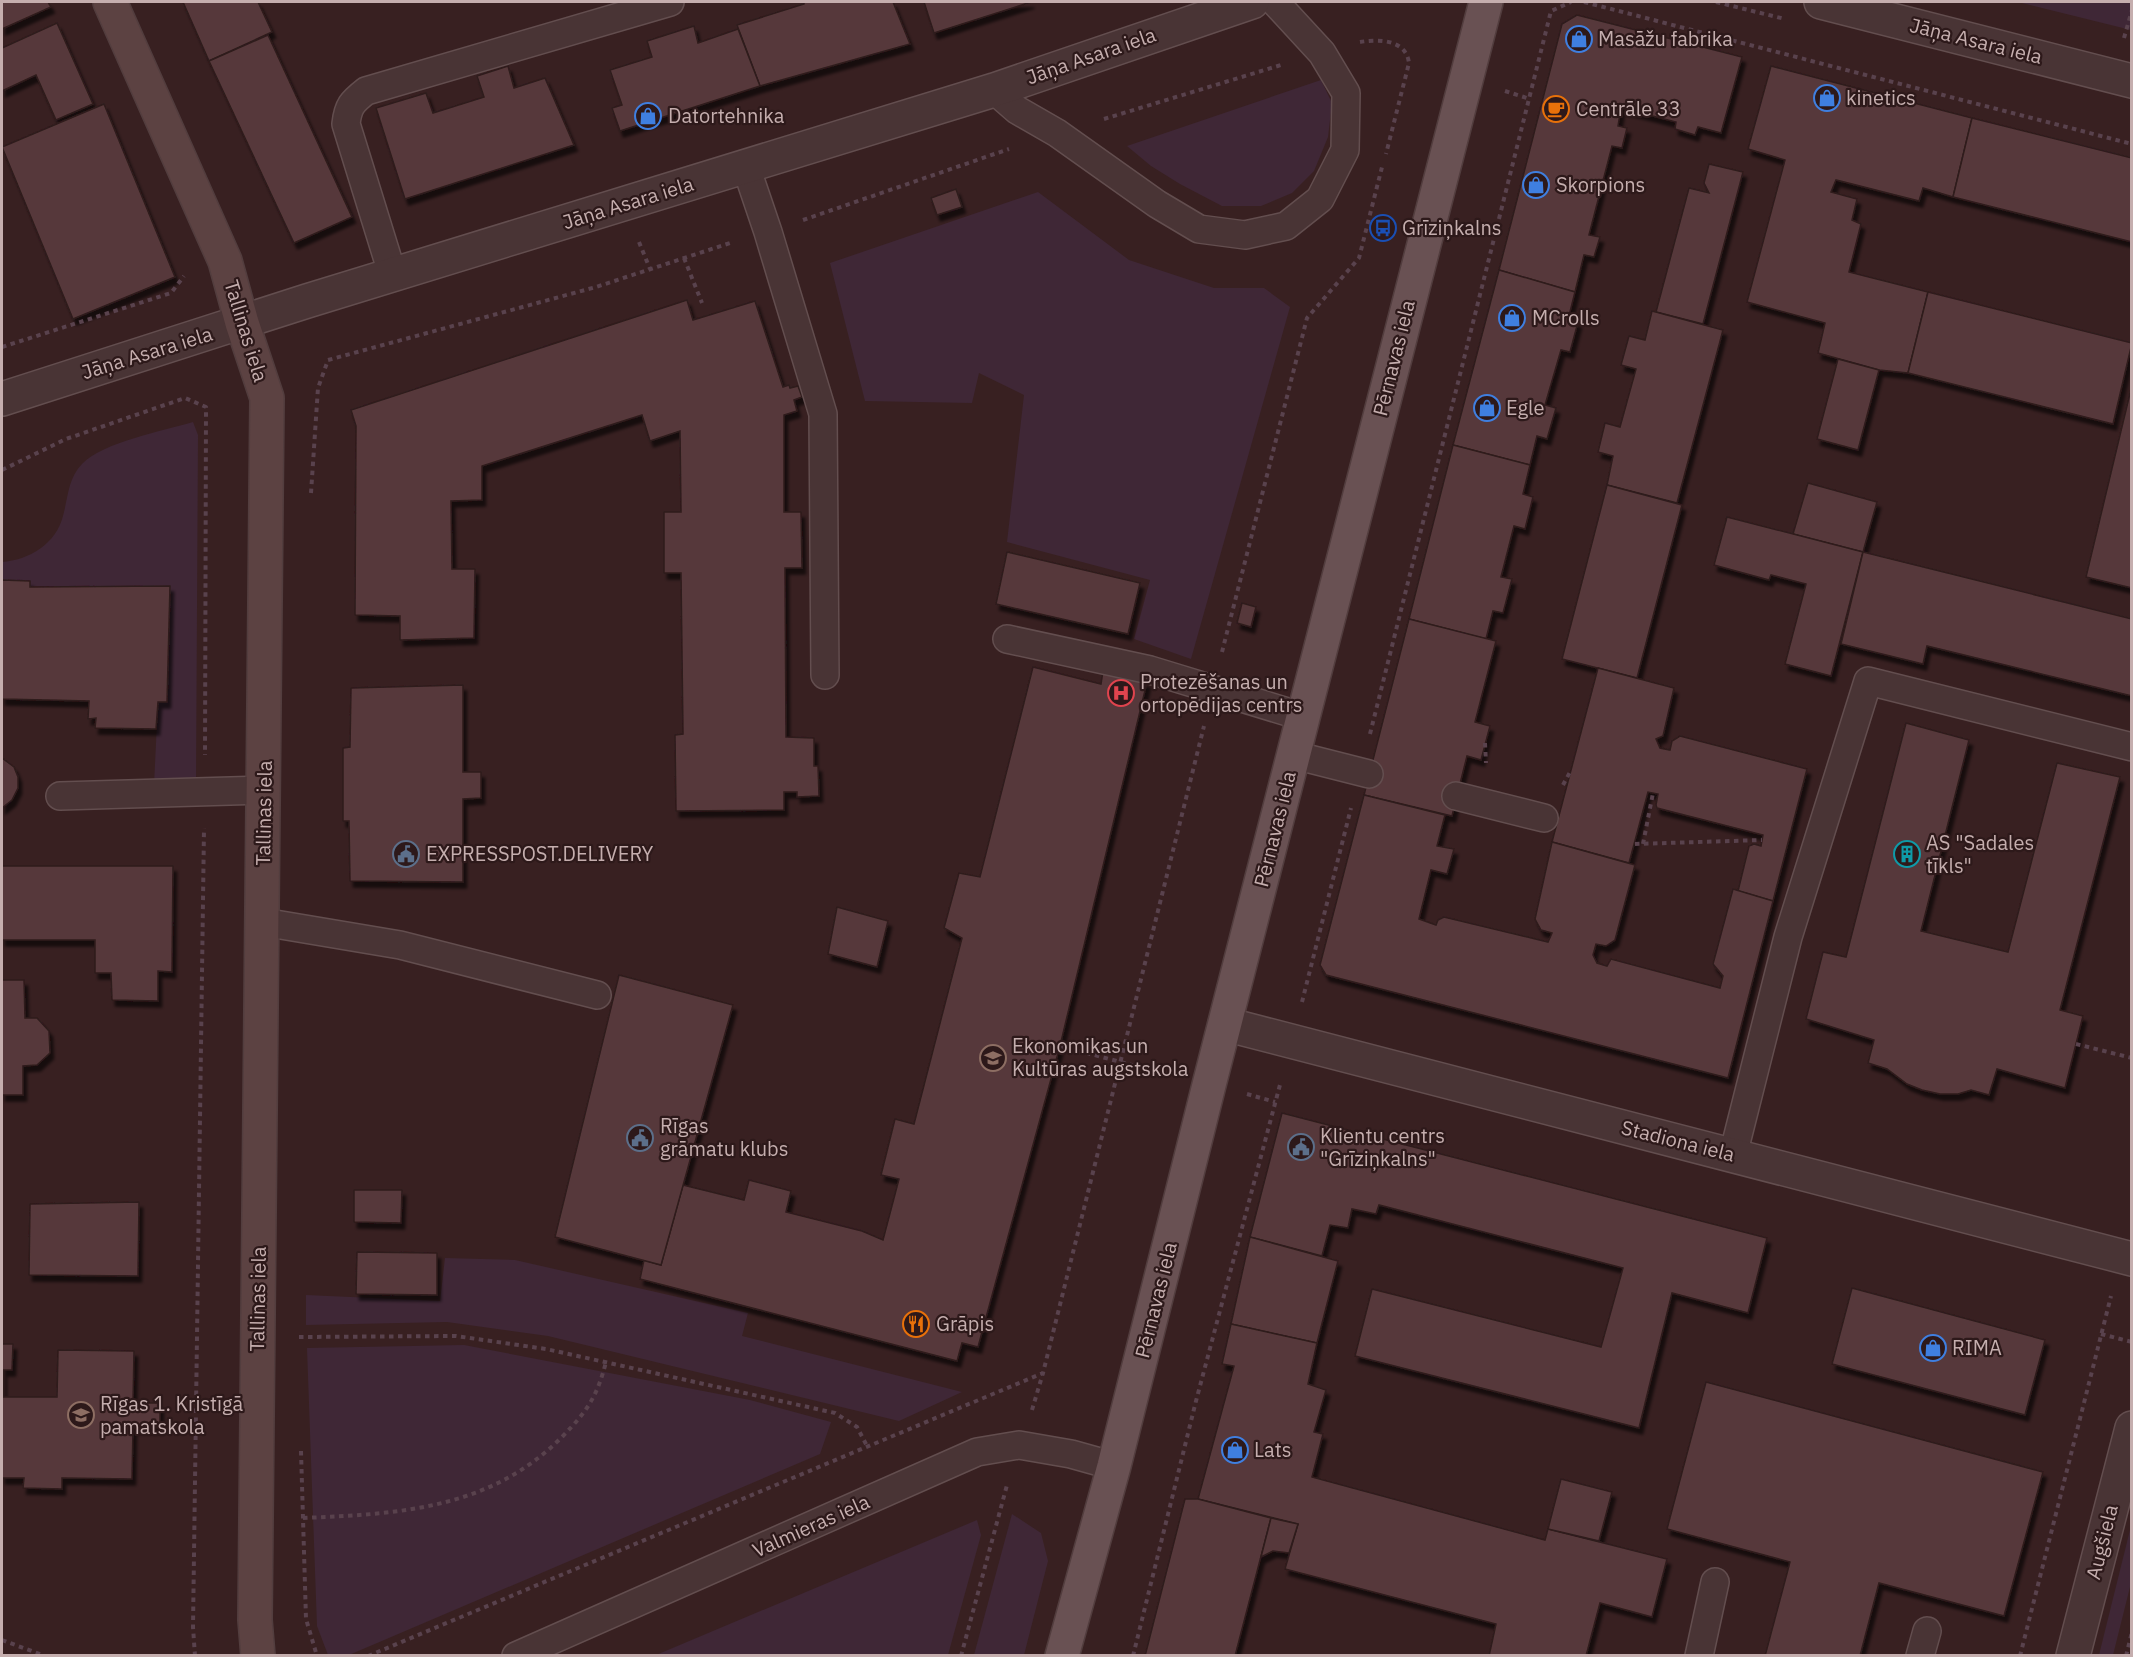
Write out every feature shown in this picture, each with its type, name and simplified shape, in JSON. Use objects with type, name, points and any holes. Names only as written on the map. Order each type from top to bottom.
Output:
[{"type":"main road","name":"Pērnavas iela","points":[[1062,1656],[1114,1466],[1486,2]]},
{"type":"street","name":"Tallinas iela","points":[[110,2],[225,261],[242,323],[267,398],[255,1609],[258,1656]]},
{"type":"street","name":"Jāņa Asara iela","points":[[2,399],[994,90],[1252,2]]},
{"type":"street","name":"Jāņa Asara iela","points":[[1821,2],[2132,81]]},
{"type":"street","name":"Stadiona iela","points":[[1225,1024],[2127,1257]]},
{"type":"street","name":"Augšiela","points":[[2073,1656],[2132,1428]]},
{"type":"lane","points":[[393,276],[346,123],[347,112],[352,101],[366,91],[670,2]]},
{"type":"lane","points":[[994,90],[1017,110],[1057,133],[1157,204],[1199,229],[1245,235],[1286,226],[1320,199],[1345,150],[1346,93],[1322,53],[1275,2]]},
{"type":"lane","points":[[746,167],[823,414],[825,675]]},
{"type":"lane","points":[[1007,639],[1150,670],[1304,717]]},
{"type":"lane","points":[[1733,1155],[1788,937],[1868,681],[2132,747]]},
{"type":"lane","points":[[1294,755],[1365,773]]},
{"type":"lane","points":[[60,796],[264,790]]},
{"type":"lane","points":[[1456,796],[1544,818]]},
{"type":"lane","points":[[263,922],[400,945],[597,995]]},
{"type":"lane","name":"Valmieras iela","points":[[516,1656],[977,1452],[1019,1446],[1071,1454],[1114,1466]]},
{"type":"lane","points":[[1699,1656],[1715,1582]]},
{"type":"path","points":[[1133,1656],[1244,1217],[1365,773],[1551,12],[1571,2]]},
{"type":"path","points":[[1584,2],[2132,144]]},
{"type":"path","points":[[1716,2],[1782,18]]},
{"type":"path","points":[[2123,45],[2132,9]]},
{"type":"path","points":[[318,388],[328,360],[596,287],[768,232],[1057,133],[1375,39],[1388,41],[1402,48],[1409,63],[1385,155]]},
{"type":"path","points":[[1502,91],[1530,99]]},
{"type":"path","points":[[961,1656],[1019,1446],[1043,1373],[1307,318],[1359,258],[1383,166]]},
{"type":"path","points":[[684,258],[702,303]]},
{"type":"path","points":[[2,347],[171,293],[183,276]]},
{"type":"path","points":[[2,470],[66,439],[184,398],[206,407],[205,792],[193,1627],[195,1656]]},
{"type":"path","points":[[1643,844],[1653,793]]},
{"type":"path","points":[[1635,844],[1762,840]]},
{"type":"path","points":[[2076,1044],[2132,1058]]},
{"type":"path","points":[[2020,1656],[2101,1334],[2127,1257]]},
{"type":"path","points":[[2101,1334],[2132,1342]]},
{"type":"path","points":[[298,1337],[456,1336],[546,1349],[835,1413],[857,1427],[867,1446]]},
{"type":"path","points":[[303,1518],[379,1515],[442,1504],[503,1482],[544,1455],[585,1413],[600,1385],[606,1362]]},
{"type":"path","points":[[368,1656],[1043,1373]]},
{"type":"path","points":[[2126,1656],[2132,1632]]},
{"type":"path","points":[[2,1640],[45,1656]]},
{"type":"shaded area","points":[[2018,2],[2131,2],[2131,30]]},
{"type":"shaded area","points":[[1321,80],[1332,103],[1328,137],[1314,171],[1292,193],[1261,206],[1222,206],[1151,166],[1127,146]]},
{"type":"shaded area","points":[[1038,192],[1129,260],[1214,288],[1264,288],[1290,307],[1191,659],[1134,639],[1150,580],[1007,542],[1024,395],[979,373],[972,403],[865,401],[830,263]]},
{"type":"shaded area","points":[[193,422],[198,435],[196,784],[154,785],[158,702],[167,701],[170,586],[30,587],[30,581],[2,580],[2,562],[31,554],[40,549],[54,535],[63,516],[74,476],[82,464],[92,456],[118,443]]},
{"type":"shaded area","points":[[445,1258],[515,1260],[748,1313],[742,1336],[962,1392],[899,1421],[548,1336],[447,1322],[306,1325],[306,1295],[440,1301]]},
{"type":"shaded area","points":[[464,1345],[750,1400],[831,1422],[820,1454],[349,1655],[328,1655],[317,1626],[307,1348]]},
{"type":"shaded area","points":[[1012,1514],[1041,1533],[1048,1561],[1024,1655],[974,1655]]},
{"type":"shaded area","points":[[977,1520],[981,1535],[948,1655],[656,1655]]},
{"type":"shaded area","points":[[2131,1526],[2131,1583],[2113,1655],[2099,1655]]},
{"type":"building","points":[[2,2],[48,2],[51,7],[2,29]]},
{"type":"building","points":[[183,2],[258,2],[272,32],[209,61]]},
{"type":"building","points":[[804,2],[893,2],[910,44],[760,86],[737,25],[804,4]]},
{"type":"building","points":[[924,2],[1031,2],[934,33]]},
{"type":"building","points":[[1577,15],[1742,57],[1721,133],[1698,127],[1695,135],[1675,129],[1676,122],[1621,108],[1618,126],[1627,128],[1622,148],[1612,146],[1589,235],[1600,237],[1594,257],[1584,255],[1575,292],[1499,270],[1562,24]]},
{"type":"building","points":[[57,23],[93,104],[56,120],[36,75],[2,91],[2,48]]},
{"type":"building","points":[[694,26],[698,43],[738,29],[760,86],[620,131],[612,108],[622,105],[610,70],[652,57],[647,41]]},
{"type":"building","points":[[268,35],[352,217],[294,243],[209,61]]},
{"type":"building","points":[[508,66],[514,88],[545,78],[574,145],[405,199],[376,108],[426,93],[433,113],[484,97],[477,76]]},
{"type":"building","points":[[1771,66],[1972,118],[1953,197],[1923,188],[1919,201],[1836,180],[1831,192],[1857,199],[1852,220],[1861,224],[1849,272],[1928,292],[1908,373],[1879,370],[1818,353],[1825,323],[1747,302],[1785,160],[1748,149]]},
{"type":"building","points":[[104,104],[175,277],[73,319],[2,147]]},
{"type":"building","points":[[1972,118],[2132,158],[2132,242],[1953,197]]},
{"type":"building","points":[[1709,164],[1743,172],[1703,324],[1656,312],[1689,188],[1709,193],[1704,183]]},
{"type":"building","points":[[956,189],[962,207],[937,215],[931,198]]},
{"type":"building","points":[[1499,270],[1575,292],[1568,320],[1578,322],[1570,352],[1561,350],[1545,405],[1556,408],[1547,439],[1537,436],[1530,465],[1453,445]]},
{"type":"building","points":[[1928,292],[2132,343],[2113,424],[1908,373]]},
{"type":"building","points":[[687,300],[693,320],[755,301],[783,387],[798,386],[802,397],[794,400],[797,411],[784,415],[784,512],[801,512],[802,568],[785,568],[786,737],[814,738],[814,766],[818,766],[819,796],[797,797],[797,792],[784,792],[784,810],[676,811],[675,735],[683,734],[681,573],[664,573],[664,512],[681,512],[680,431],[650,441],[642,415],[482,466],[482,500],[451,501],[452,569],[475,569],[474,638],[400,640],[400,616],[355,615],[356,426],[351,410]]},
{"type":"building","points":[[1652,311],[1723,330],[1677,503],[1607,485],[1613,456],[1598,452],[1605,423],[1620,427],[1636,369],[1621,365],[1629,336],[1645,340]]},
{"type":"building","points":[[1838,359],[1879,370],[1858,450],[1817,439]]},
{"type":"building","points":[[2132,385],[2132,588],[2086,577]]},
{"type":"building","points":[[1453,445],[1530,465],[1523,494],[1533,497],[1525,529],[1514,526],[1501,577],[1512,579],[1503,613],[1493,611],[1486,639],[1409,619]]},
{"type":"building","points":[[1808,483],[1877,502],[1863,552],[1793,534]]},
{"type":"building","points":[[1607,485],[1682,505],[1637,678],[1562,659]]},
{"type":"building","points":[[1727,517],[1863,552],[1831,676],[1785,664],[1806,584],[1771,575],[1769,580],[1714,565]]},
{"type":"building","points":[[1007,552],[1140,583],[1128,634],[996,604]]},
{"type":"building","points":[[1863,552],[2132,619],[2132,696],[1927,646],[1923,664],[1841,644]]},
{"type":"building","points":[[2,580],[30,581],[30,587],[170,586],[167,702],[158,702],[156,729],[95,728],[96,718],[88,719],[89,701],[2,699]]},
{"type":"building","points":[[1242,603],[1256,607],[1251,627],[1237,623]]},
{"type":"building","points":[[1409,619],[1496,641],[1475,722],[1490,726],[1481,760],[1467,756],[1452,816],[1364,795]]},
{"type":"building","points":[[1033,667],[1101,684],[1103,671],[1147,682],[1060,1046],[978,1347],[962,1343],[957,1361],[640,1279],[644,1260],[661,1265],[683,1185],[744,1200],[749,1180],[791,1191],[786,1212],[862,1231],[883,1240],[899,1179],[881,1175],[895,1119],[914,1124],[962,938],[944,928],[959,873],[980,877]]},
{"type":"building","points":[[1598,668],[1674,688],[1663,736],[1656,739],[1660,748],[1670,750],[1672,741],[1680,736],[1807,769],[1773,901],[1738,891],[1749,846],[1754,844],[1761,846],[1763,835],[1657,808],[1658,794],[1648,792],[1629,863],[1552,842]]},
{"type":"building","points":[[463,685],[463,772],[481,772],[481,798],[463,799],[463,882],[350,881],[349,821],[343,821],[343,748],[350,747],[351,688]]},
{"type":"building","name":"AS \"Sadales tīkls\"","points":[[1906,723],[1969,740],[1921,931],[2008,952],[2057,763],[2120,777],[2060,1010],[2083,1016],[2065,1088],[1997,1069],[1989,1095],[1971,1090],[1958,1094],[1940,1094],[1922,1090],[1907,1084],[1887,1069],[1868,1063],[1874,1040],[1806,1019],[1823,952],[1846,957]]},
{"type":"building","points":[[2,758],[14,767],[18,777],[18,788],[12,800],[2,808]]},
{"type":"building","points":[[1364,795],[1445,815],[1437,846],[1454,849],[1447,874],[1431,870],[1419,919],[1436,925],[1438,920],[1444,917],[1548,942],[1552,933],[1541,930],[1535,919],[1552,842],[1635,865],[1615,940],[1606,946],[1596,944],[1593,955],[1597,963],[1607,966],[1611,959],[1720,988],[1723,976],[1713,964],[1733,889],[1773,901],[1728,1078],[1326,975],[1320,965]]},
{"type":"building","points":[[2,866],[173,866],[172,972],[158,971],[158,1001],[112,1000],[111,973],[95,973],[95,940],[2,940]]},
{"type":"building","points":[[837,907],[888,921],[877,967],[828,954]]},
{"type":"building","points":[[619,975],[733,1005],[661,1265],[555,1237]]},
{"type":"building","points":[[2,980],[24,980],[25,1018],[37,1018],[49,1031],[50,1053],[37,1065],[23,1066],[23,1095],[2,1095]]},
{"type":"building","points":[[1282,1113],[1767,1238],[1748,1313],[1672,1293],[1639,1428],[1355,1356],[1372,1289],[1601,1347],[1623,1268],[1379,1205],[1376,1214],[1352,1209],[1348,1228],[1330,1225],[1322,1256],[1250,1237]]},
{"type":"building","points":[[354,1190],[402,1190],[401,1223],[354,1222]]},
{"type":"building","points":[[139,1202],[138,1276],[29,1275],[30,1204]]},
{"type":"building","points":[[1250,1237],[1338,1261],[1317,1343],[1231,1324]]},
{"type":"building","points":[[357,1252],[437,1253],[437,1295],[356,1294]]},
{"type":"building","points":[[1852,1288],[2045,1340],[2025,1415],[1832,1364]]},
{"type":"building","points":[[1231,1324],[1317,1343],[1308,1384],[1326,1390],[1314,1432],[1323,1434],[1312,1477],[1545,1540],[1548,1529],[1667,1559],[1652,1617],[1600,1603],[1586,1656],[1489,1656],[1496,1624],[1285,1569],[1298,1524],[1198,1499],[1234,1366],[1222,1364]]},
{"type":"building","points":[[2,1344],[13,1344],[12,1370],[3,1370],[3,1397],[57,1397],[58,1350],[134,1351],[133,1403],[160,1403],[160,1428],[133,1428],[132,1479],[62,1478],[62,1489],[23,1488],[24,1478],[2,1478]]},
{"type":"building","points":[[1706,1382],[2043,1472],[2004,1616],[1879,1583],[1860,1656],[1765,1656],[1790,1562],[1667,1529]]},
{"type":"building","points":[[1561,1479],[1612,1492],[1599,1541],[1548,1529]]},
{"type":"building","points":[[1185,1499],[1198,1499],[1271,1518],[1235,1656],[1145,1656]]},
{"type":"building","points":[[1271,1518],[1298,1524],[1289,1553],[1273,1551],[1261,1557]]},
{"type":"place","name":"Masāžu fabrika","points":[[1579,39]]},
{"type":"place","name":"kinetics","points":[[1827,98]]},
{"type":"place","name":"Centrāle 33","points":[[1556,109]]},
{"type":"place","name":"Datortehnika","points":[[648,116]]},
{"type":"place","name":"Skorpions","points":[[1536,185]]},
{"type":"place","name":"Grīziņkalns","points":[[1383,228]]},
{"type":"place","name":"MCrolls","points":[[1512,318]]},
{"type":"place","name":"Egle","points":[[1487,408]]},
{"type":"place","name":"Protezēšanas un ortopēdijas centrs","points":[[1121,693]]},
{"type":"place","name":"EXPRESSPOST.DELIVERY","points":[[406,854]]},
{"type":"place","name":"AS \"Sadales tīkls\"","points":[[1907,854]]},
{"type":"place","name":"Ekonomikas un Kultūras augstskola","points":[[993,1058]]},
{"type":"place","name":"Rīgas grāmatu klubs","points":[[640,1138]]},
{"type":"place","name":"Klientu centrs \"Grīziņkalns\"","points":[[1301,1147]]},
{"type":"place","name":"Grāpis","points":[[916,1324]]},
{"type":"place","name":"RIMA","points":[[1933,1348]]},
{"type":"place","name":"Rīgas 1. Kristīgā pamatskola","points":[[81,1415]]},
{"type":"place","name":"Lats","points":[[1235,1450]]}]
